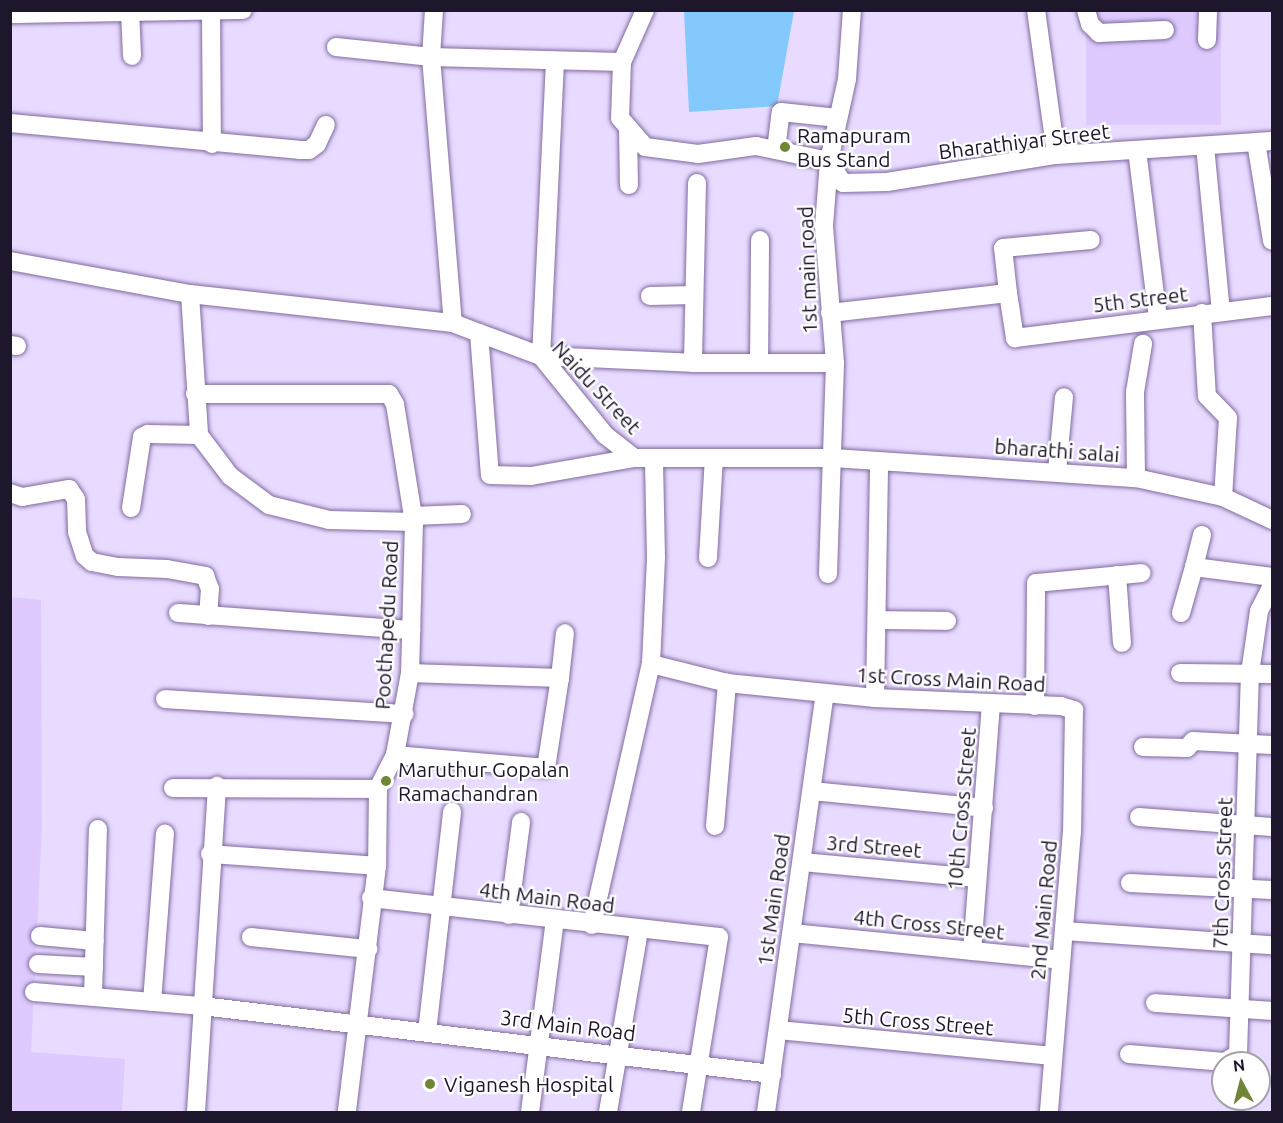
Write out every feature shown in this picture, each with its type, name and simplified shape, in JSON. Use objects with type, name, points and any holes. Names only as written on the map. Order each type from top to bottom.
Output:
[{"type":"street","points":[[10,14],[243,10]]},
{"type":"street","points":[[434,10],[431,57],[453,323]]},
{"type":"street","points":[[645,10],[622,62],[618,104],[620,118],[645,147],[698,154],[756,146],[829,161]]},
{"type":"street","name":"1st main road","points":[[828,574],[834,363],[824,226],[829,161],[853,33],[852,10]]},
{"type":"street","points":[[1036,10],[1056,155]]},
{"type":"street","points":[[1086,10],[1090,24],[1099,33],[1165,30]]},
{"type":"street","points":[[1208,10],[1208,40]]},
{"type":"street","points":[[130,11],[132,56]]},
{"type":"street","points":[[211,11],[212,144]]},
{"type":"street","points":[[336,47],[431,57],[622,62]]},
{"type":"street","points":[[555,61],[541,356],[693,363],[834,363]]},
{"type":"street","points":[[777,150],[782,112],[838,118]]},
{"type":"street","points":[[10,123],[212,144],[309,150],[323,137],[326,125]]},
{"type":"street","points":[[628,129],[629,185]]},
{"type":"street","points":[[1264,142],[1272,241]]},
{"type":"street","name":"Bharathiyar Street","points":[[829,161],[843,183],[887,182],[1056,155],[1264,142]]},
{"type":"street","points":[[1205,146],[1221,311]]},
{"type":"street","points":[[1137,150],[1158,319]]},
{"type":"street","points":[[693,363],[697,183]]},
{"type":"street","points":[[759,363],[760,240]]},
{"type":"street","points":[[830,313],[1008,292],[1003,248],[1091,240]]},
{"type":"street","points":[[10,261],[190,294],[199,435],[148,434],[142,437],[131,508]]},
{"type":"street","name":"5th Street","points":[[1008,292],[1015,338],[1272,306]]},
{"type":"street","name":"Naidu Street","points":[[190,294],[453,323],[541,356],[604,435],[634,458],[833,458]]},
{"type":"street","points":[[650,296],[694,295]]},
{"type":"street","points":[[1202,313],[1207,396],[1228,418],[1223,497]]},
{"type":"street","points":[[479,333],[490,475],[531,476],[634,458]]},
{"type":"street","points":[[1136,478],[1135,392],[1143,344]]},
{"type":"street","points":[[195,394],[389,394],[395,404],[414,519],[462,513]]},
{"type":"street","points":[[1057,471],[1064,397]]},
{"type":"street","name":"Poothapedu Road","points":[[199,435],[230,476],[269,505],[329,520],[414,519],[410,673],[405,714],[396,755],[378,789],[377,866],[371,898],[368,949],[347,1113]]},
{"type":"street","points":[[592,925],[651,664],[656,558],[654,458]]},
{"type":"street","points":[[708,558],[714,458]]},
{"type":"street","name":"bharathi salai","points":[[833,458],[1136,478],[1223,497],[1272,519]]},
{"type":"street","points":[[875,698],[879,462]]},
{"type":"street","points":[[10,493],[22,497],[69,489],[76,499],[77,532],[85,556],[92,562],[118,567],[167,569],[205,576],[210,589],[208,616]]},
{"type":"street","points":[[1181,613],[1202,536]]},
{"type":"street","points":[[1194,567],[1272,577]]},
{"type":"street","points":[[1035,706],[1036,584],[1142,573]]},
{"type":"street","points":[[1117,575],[1122,643]]},
{"type":"street","name":"7th Cross Street","points":[[1129,1054],[1231,1060],[1238,1054],[1250,674],[1259,611],[1272,585]]},
{"type":"street","points":[[178,613],[411,630]]},
{"type":"street","points":[[877,620],[946,621]]},
{"type":"street","points":[[396,755],[546,768],[565,633]]},
{"type":"street","name":"1st Cross Main Road","points":[[651,664],[727,683],[825,694],[1074,710]]},
{"type":"street","points":[[410,673],[560,678]]},
{"type":"street","points":[[1180,673],[1272,674]]},
{"type":"street","points":[[715,826],[727,683]]},
{"type":"street","name":"1st Main Road","points":[[766,1113],[825,694]]},
{"type":"street","points":[[165,699],[405,714]]},
{"type":"street","name":"10th Cross Street","points":[[972,951],[992,706]]},
{"type":"street","name":"2nd Main Road","points":[[1049,1113],[1072,831],[1074,710]]},
{"type":"street","points":[[1143,747],[1187,748],[1193,741],[1272,745]]},
{"type":"street","points":[[173,789],[217,786],[378,789]]},
{"type":"street","points":[[196,1113],[210,854],[217,786]]},
{"type":"street","points":[[812,791],[984,808]]},
{"type":"street","points":[[427,1032],[452,811]]},
{"type":"street","points":[[1138,817],[1272,827]]},
{"type":"street","points":[[509,915],[520,822]]},
{"type":"street","points":[[93,996],[98,829]]},
{"type":"street","points":[[152,1002],[165,833]]},
{"type":"street","points":[[210,854],[377,866]]},
{"type":"street","name":"3rd Street","points":[[802,862],[977,878]]},
{"type":"street","points":[[1130,883],[1272,890]]},
{"type":"street","name":"4th Main Road","points":[[371,898],[592,925],[719,937],[698,1064]]},
{"type":"street","points":[[530,1113],[555,919]]},
{"type":"street","points":[[608,1113],[615,1053],[639,930]]},
{"type":"street","points":[[1064,932],[1272,945]]},
{"type":"street","name":"4th Cross Street","points":[[792,933],[1061,960]]},
{"type":"street","points":[[40,936],[94,941]]},
{"type":"street","points":[[251,937],[368,949]]},
{"type":"street","points":[[38,964],[94,967]]},
{"type":"street","name":"3rd Main Road","points":[[34,992],[202,1006],[615,1053],[772,1074]]},
{"type":"street","points":[[1155,1003],[1272,1011]]},
{"type":"street","name":"5th Cross Street","points":[[778,1030],[1053,1056]]},
{"type":"street","points":[[691,1113],[698,1064]]},
{"type":"shaded area","points":[[1086,11],[1221,11],[1221,125],[1086,125]]},
{"type":"shaded area","points":[[10,597],[41,600],[42,828],[31,1052],[125,1059],[122,1112],[11,1112]]},
{"type":"water","points":[[684,11],[794,11],[777,106],[689,112]]},
{"type":"place","name":"Ramapuram Bus Stand","points":[[785,147]]},
{"type":"place","name":"Maruthur Gopalan Ramachandran","points":[[386,781]]},
{"type":"place","name":"Viganesh Hospital","points":[[430,1084]]}]
